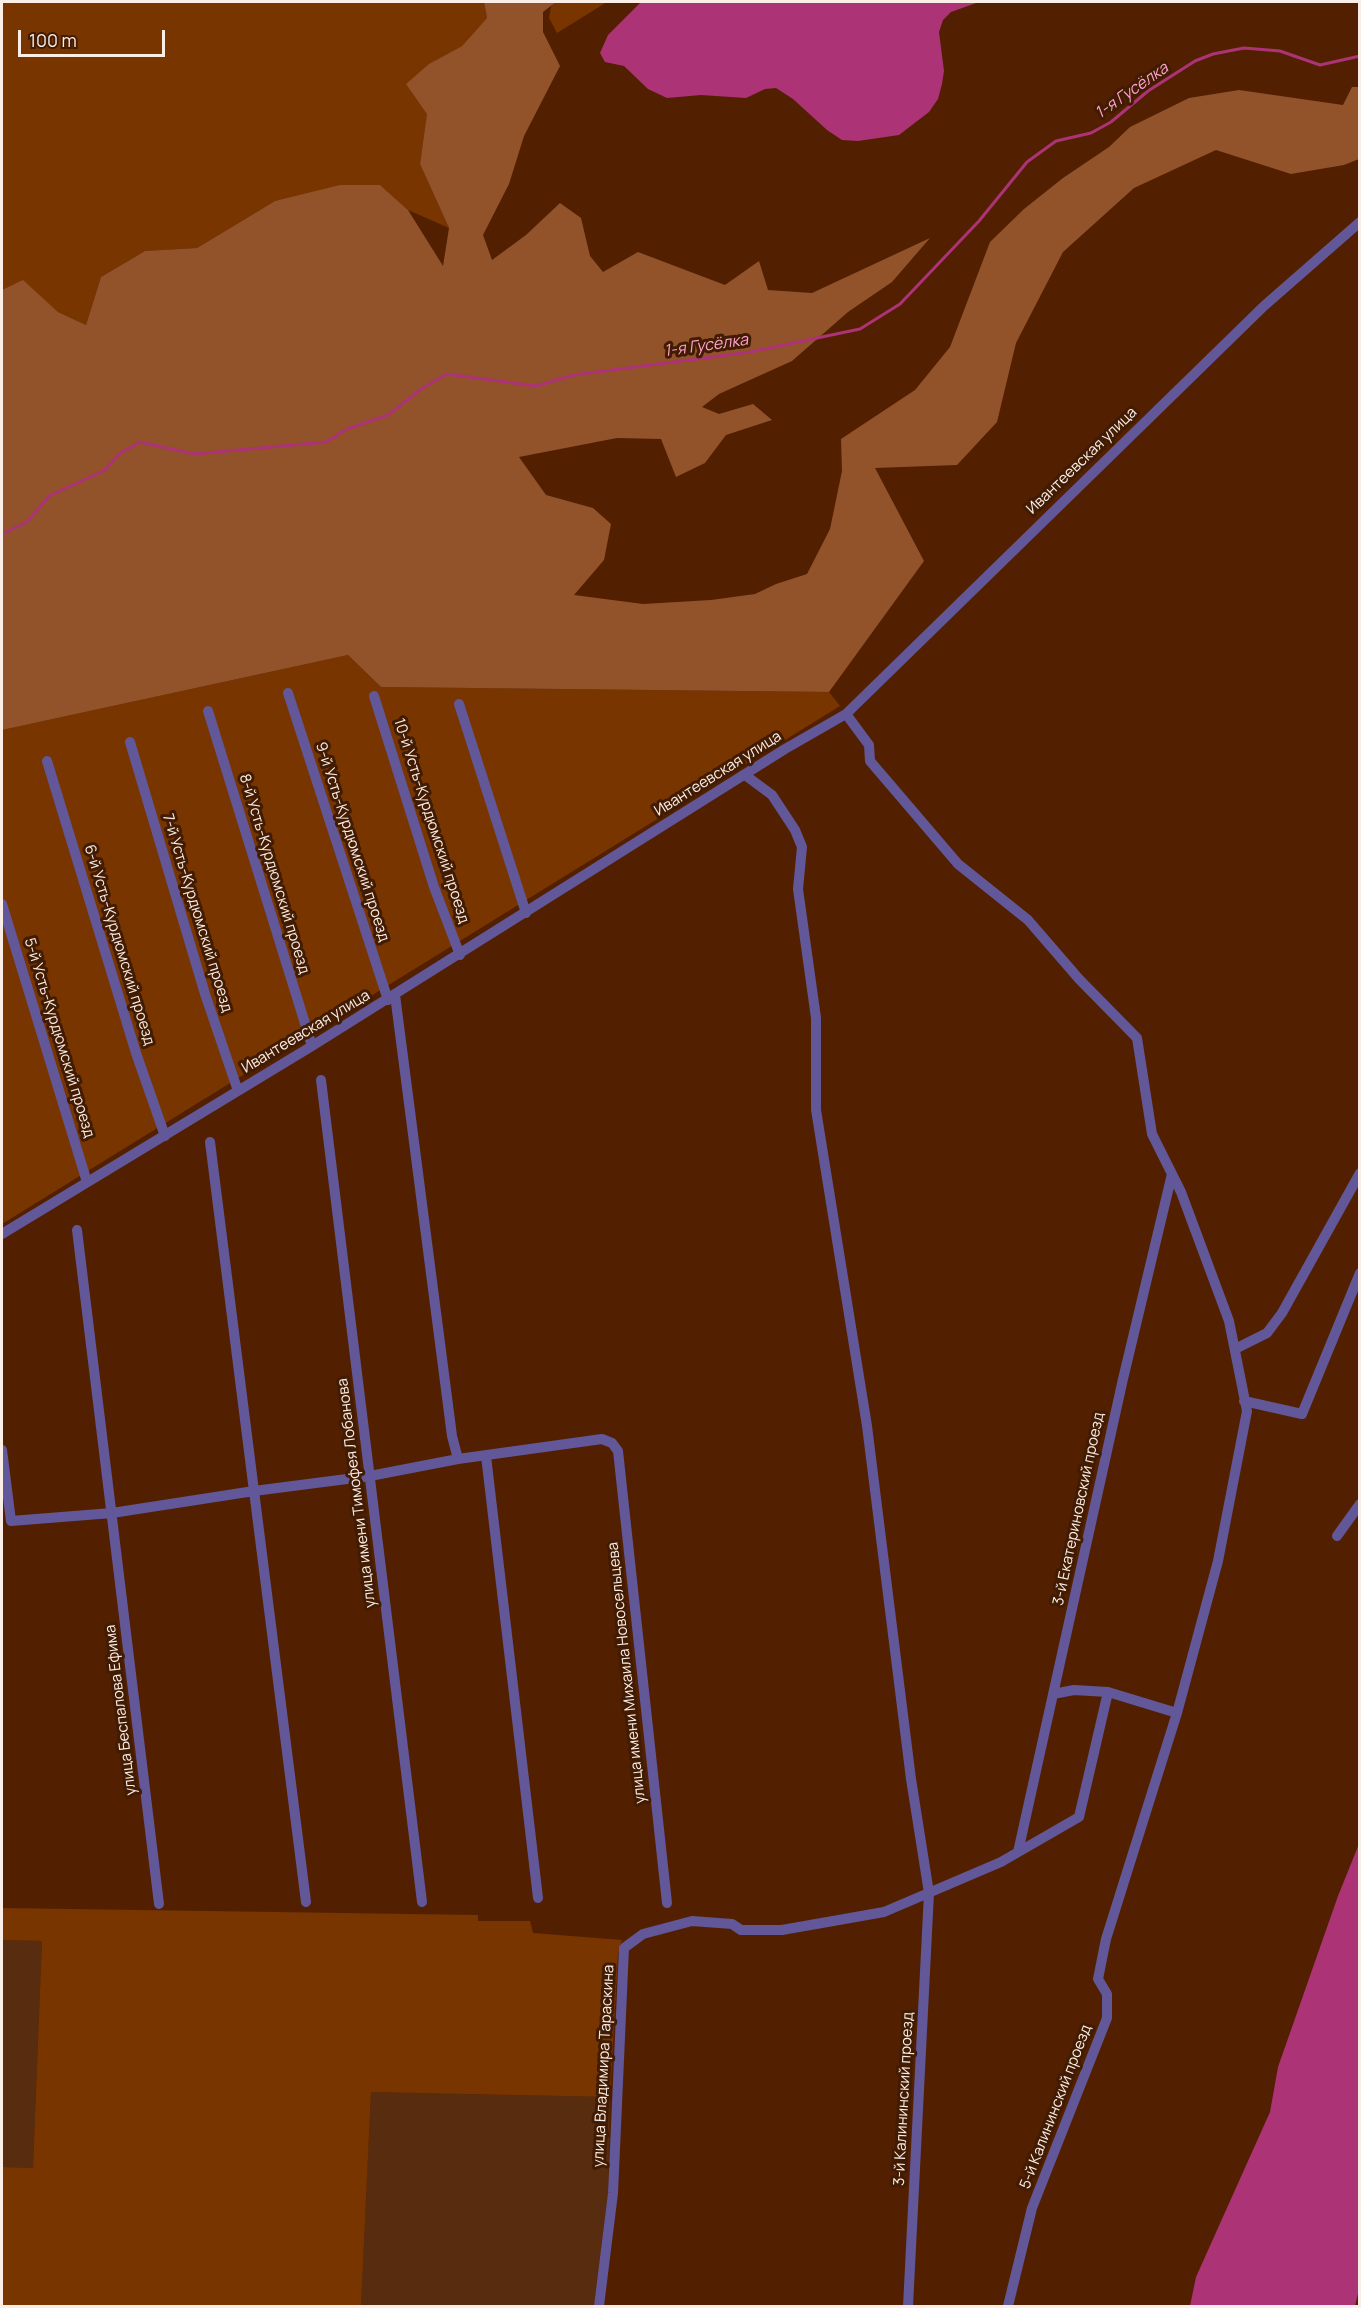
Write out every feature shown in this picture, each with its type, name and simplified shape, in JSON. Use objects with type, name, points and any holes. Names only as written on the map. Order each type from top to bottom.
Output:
[{"type":"street","name":"Ивантеевская улица","points":[[2,1234],[460,955],[846,714],[1263,306],[1359,222]]},
{"type":"street","name":"9-й Усть-Курдюмский проезд","points":[[288,693],[391,997],[452,1436],[458,1460]]},
{"type":"street","name":"10-й Усть-Курдюмский проезд","points":[[374,696],[434,887],[460,955]]},
{"type":"street","points":[[459,704],[526,913]]},
{"type":"street","name":"8-й Усть-Курдюмский проезд","points":[[208,711],[312,1046]]},
{"type":"street","name":"5-й Калининский проезд","points":[[846,714],[869,745],[870,761],[958,864],[1028,920],[1078,979],[1137,1038],[1152,1134],[1172,1174],[1229,1321],[1247,1411],[1218,1562],[1177,1713],[1106,1939],[1098,1980],[1107,1994],[1107,2018],[1032,2208],[1008,2307]]},
{"type":"street","name":"7-й Усть-Курдюмский проезд","points":[[130,742],[205,994],[238,1091]]},
{"type":"street","name":"6-й Усть-Курдюмский проезд","points":[[47,760],[136,1053],[165,1136]]},
{"type":"street","name":"3-й Калининский проезд","points":[[746,775],[772,795],[795,830],[802,847],[798,890],[816,1018],[816,1110],[867,1426],[911,1779],[929,1893],[908,2307]]},
{"type":"street","name":"5-й Усть-Курдюмский проезд","points":[[2,904],[87,1182]]},
{"type":"street","name":"улица имени Тимофея Лобанова","points":[[321,1080],[422,1902]]},
{"type":"street","points":[[210,1142],[306,1902]]},
{"type":"street","points":[[1235,1349],[1267,1333],[1282,1313],[1359,1173]]},
{"type":"street","name":"3-й Екатериновский проезд","points":[[1018,1852],[1120,1391],[1172,1174]]},
{"type":"street","name":"улица Беспалова Ефима","points":[[77,1230],[159,1904]]},
{"type":"street","points":[[1245,1401],[1302,1414],[1359,1273]]},
{"type":"street","name":"улица имени Михаила Новосельцева","points":[[486,1456],[602,1438],[612,1443],[618,1451],[667,1903]]},
{"type":"street","points":[[2,1450],[11,1521],[112,1513],[370,1476],[486,1456],[538,1898]]},
{"type":"street","points":[[1337,1536],[1359,1504]]},
{"type":"street","points":[[1053,1694],[1074,1690],[1108,1692],[1177,1713]]},
{"type":"street","name":"улица Владимира Тараскина","points":[[599,2307],[613,2193],[624,1948],[643,1934],[692,1921],[732,1924],[741,1930],[782,1930],[884,1912],[1018,1852],[1079,1817],[1108,1692]]},
{"type":"shaded area","points":[[2,2],[484,2],[487,18],[462,46],[435,61],[420,164],[449,228],[408,210],[380,185],[275,201],[197,248],[145,251],[101,277],[86,325],[58,312],[23,281],[2,290]]},
{"type":"shaded area","points":[[484,2],[556,2],[543,12],[543,32],[560,66],[524,136],[509,184],[483,235],[492,260],[526,235],[560,203],[581,218],[590,256],[603,272],[638,252],[725,285],[759,261],[768,290],[812,293],[930,238],[892,282],[848,312],[792,361],[719,394],[702,407],[719,414],[753,404],[772,420],[726,435],[705,463],[676,477],[661,439],[617,438],[519,457],[546,495],[593,508],[611,524],[604,560],[574,595],[643,604],[711,600],[755,594],[807,574],[830,529],[842,471],[841,439],[915,390],[950,347],[990,242],[1024,209],[1063,178],[1109,147],[1130,127],[1189,98],[1239,90],[1343,105],[1352,87],[1359,87],[1359,159],[1344,165],[1291,174],[1216,150],[1134,188],[1063,252],[1016,343],[997,422],[957,465],[875,468],[924,561],[829,692],[381,687],[348,655],[2,730],[2,290],[23,280],[58,312],[86,325],[101,277],[145,251],[197,248],[275,201],[340,185],[380,185],[408,210],[443,266],[449,228],[420,164],[427,114],[406,84],[429,64],[462,46],[487,18]]},
{"type":"shaded area","points":[[552,2],[607,2],[557,33],[549,18]]},
{"type":"shaded area","points":[[641,2],[979,2],[951,12],[943,20],[939,32],[944,71],[938,99],[929,112],[899,135],[858,141],[842,140],[827,130],[793,99],[776,88],[765,89],[746,98],[701,95],[667,98],[648,89],[624,66],[605,62],[600,53],[608,35]]},
{"type":"shaded area","points":[[348,655],[381,687],[829,692],[840,706],[2,1224],[2,730]]},
{"type":"shaded area","points":[[1359,1844],[1360,2285],[1355,2306],[1190,2306],[1196,2277],[1270,2112],[1278,2067],[1338,1896]]},
{"type":"shaded area","points":[[2,1908],[478,1915],[478,1921],[530,1921],[533,1933],[622,1940],[618,1953],[610,2097],[371,2092],[361,2306],[2,2306],[2,2167],[33,2168],[42,1941],[2,1940]]},
{"type":"shaded area","points":[[2,1940],[42,1941],[33,2168],[2,2167]]},
{"type":"shaded area","points":[[371,2092],[610,2097],[608,2192],[594,2306],[361,2306]]},
{"type":"waterway","name":"1-я Гусёлка","points":[[2,534],[27,522],[49,496],[105,470],[119,454],[140,442],[194,454],[326,442],[347,429],[388,415],[421,389],[447,374],[536,386],[574,375],[750,352],[860,329],[900,304],[979,221],[1027,162],[1056,141],[1091,133],[1111,122],[1148,91],[1195,61],[1213,54],[1244,48],[1280,51],[1320,65],[1360,56]]}]
